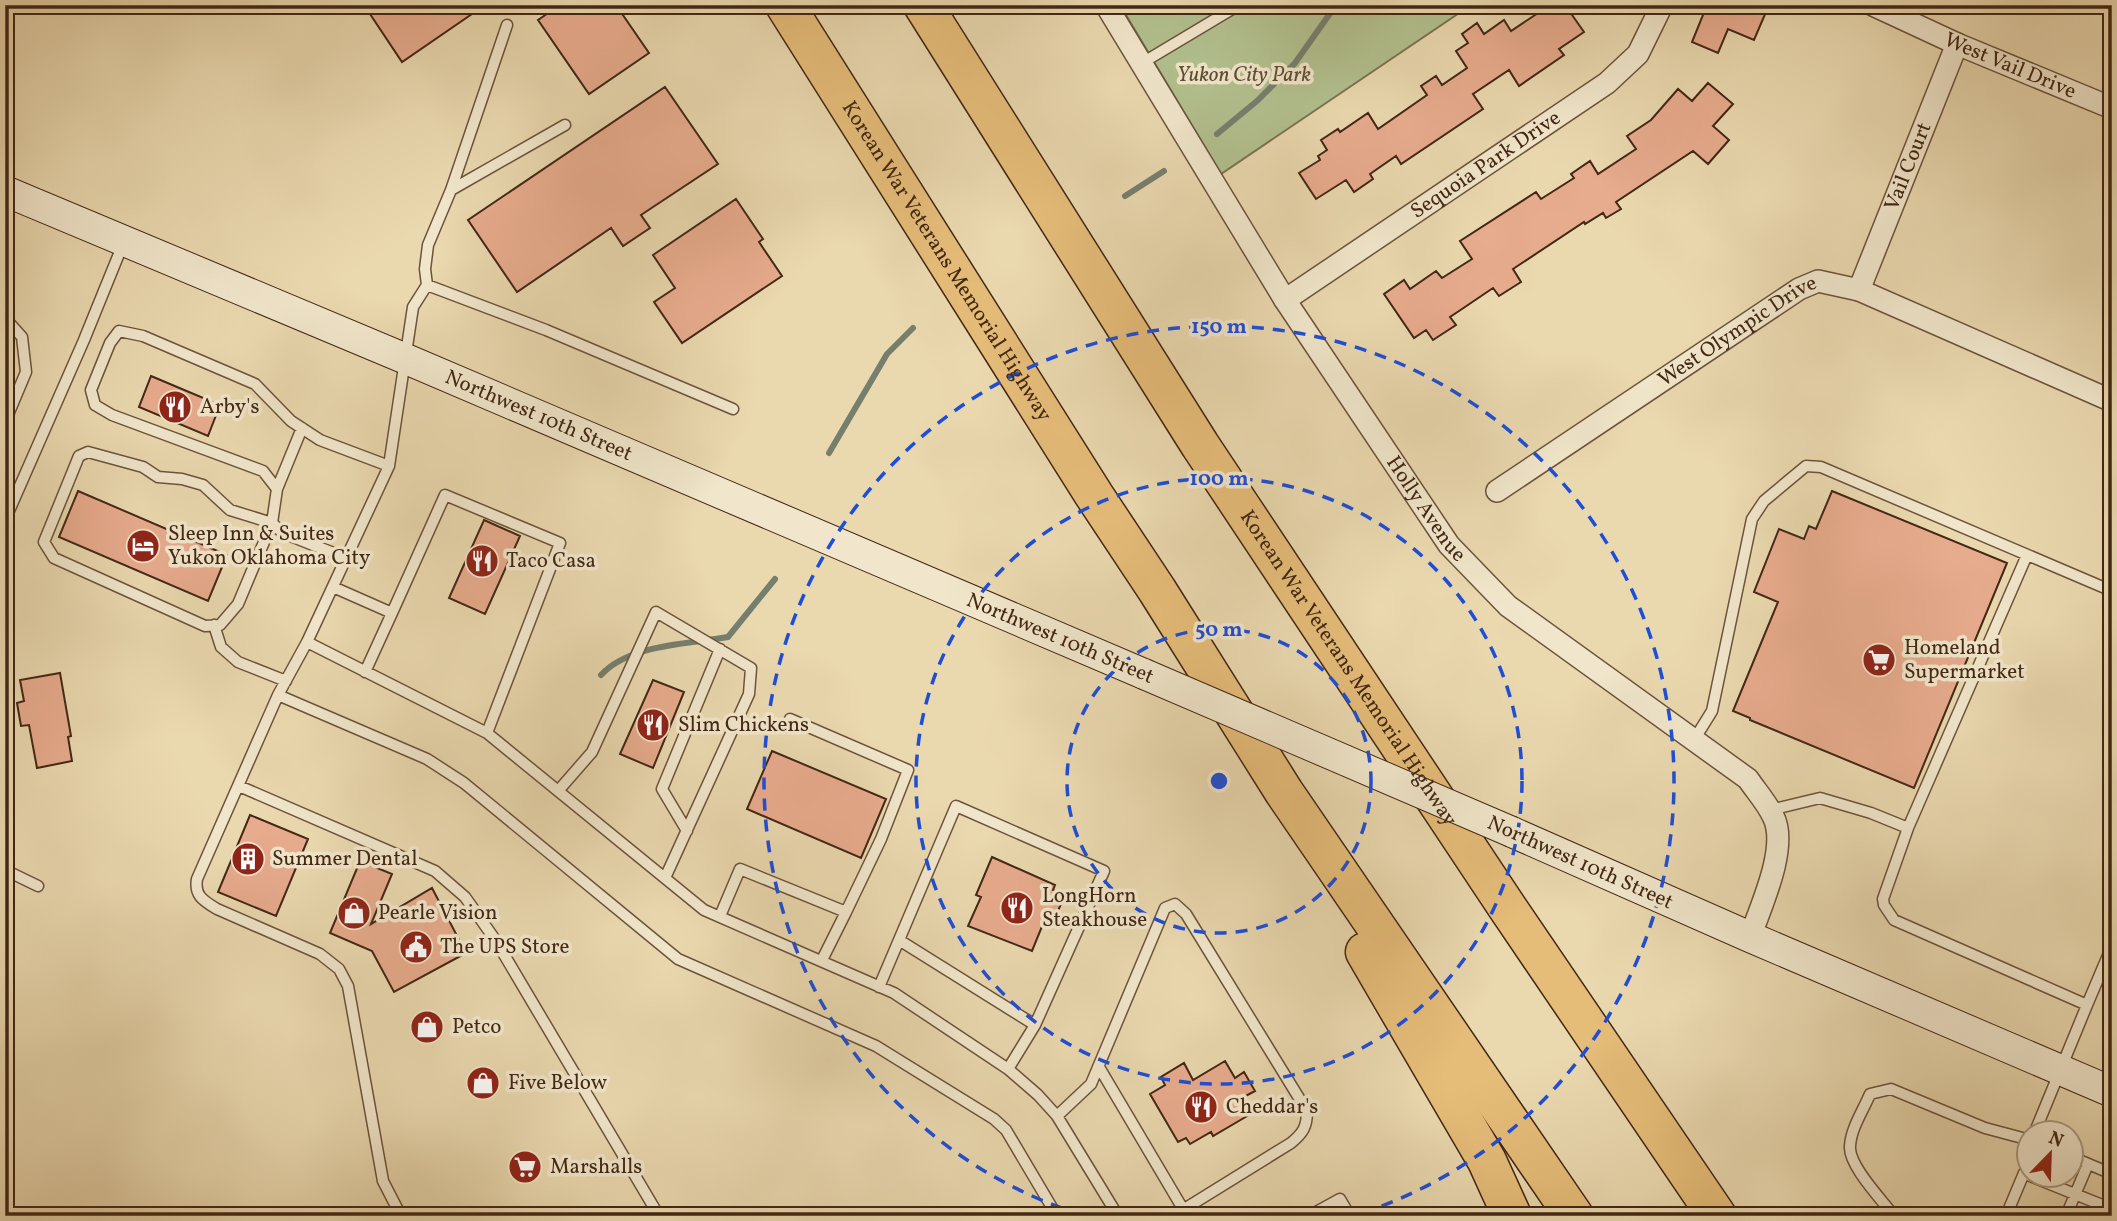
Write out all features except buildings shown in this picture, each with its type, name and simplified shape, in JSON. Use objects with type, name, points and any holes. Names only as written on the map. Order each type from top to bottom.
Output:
[{"type":"highway","name":"Korean War Veterans Memorial Highway","points":[[785,5],[1284,792],[1574,1216]]},
{"type":"highway","name":"Korean War Veterans Memorial Highway","points":[[923,5],[1200,445],[1499,896],[1717,1216]]},
{"type":"highway","points":[[1284,792],[1331,893],[1487,1161],[1512,1216]]},
{"type":"main road","name":"Northwest 10th Street","points":[[5,191],[407,359],[2112,1092]]},
{"type":"street","name":"Holly Avenue","points":[[1105,5],[1285,300],[1449,545],[1508,606],[1748,779],[1770,810],[1775,818],[1778,856],[1750,937]]},
{"type":"street","name":"Sequoia Park Drive","points":[[1285,300],[1607,83],[1638,54],[1662,5]]},
{"type":"street","name":"West Vail Drive","points":[[1873,5],[1957,44],[2112,108]]},
{"type":"street","name":"Vail Court","points":[[1859,290],[1957,44]]},
{"type":"street","name":"West Olympic Drive","points":[[1497,491],[1799,289],[1818,281],[1859,290],[2112,401]]},
{"type":"lane","points":[[1142,63],[1239,5]]},
{"type":"lane","points":[[401,1216],[383,1181],[348,986],[339,969],[320,954],[217,909],[201,900],[195,889],[278,695],[307,642],[389,466],[413,307],[426,285],[425,269],[429,245],[451,190],[508,25]]},
{"type":"lane","points":[[451,190],[565,125]]},
{"type":"lane","points":[[5,520],[124,241]]},
{"type":"lane","points":[[426,285],[546,330],[733,408]]},
{"type":"lane","points":[[5,318],[22,337],[26,372],[5,422]]},
{"type":"lane","points":[[277,488],[263,471],[112,415],[95,405],[91,390],[110,343],[120,331],[143,336],[255,384],[291,421],[320,440],[389,466]]},
{"type":"lane","points":[[302,428],[277,488],[272,523],[238,604],[220,625],[205,626],[54,558],[44,542],[79,456],[88,452],[143,467],[158,477],[182,479],[203,485],[230,510],[272,523],[283,533],[346,558]]},
{"type":"lane","points":[[1694,740],[1712,711],[1752,519],[1764,501],[1805,466],[1821,467],[2112,591]]},
{"type":"lane","points":[[365,672],[445,495],[560,543],[487,733]]},
{"type":"lane","points":[[2027,555],[1908,828],[1884,890],[1884,905],[1894,920],[2087,1005]]},
{"type":"lane","points":[[333,587],[392,613]]},
{"type":"lane","points":[[558,792],[592,752],[656,612],[751,668],[750,694],[665,878]]},
{"type":"lane","points":[[214,625],[221,647],[238,662],[286,681]]},
{"type":"lane","points":[[307,642],[487,733],[704,909],[894,993],[1008,1069],[1057,1116],[1118,1216]]},
{"type":"lane","points":[[687,831],[662,789],[720,649]]},
{"type":"lane","points":[[278,695],[427,759],[464,783],[678,959],[876,1046],[994,1119],[1006,1130],[1057,1216]]},
{"type":"lane","points":[[790,719],[908,770],[881,839],[822,960]]},
{"type":"lane","points":[[239,786],[435,871],[465,897],[495,941],[659,1216]]},
{"type":"lane","points":[[1770,810],[1820,798],[1871,813],[1908,828]]},
{"type":"lane","points":[[879,987],[956,806],[1104,871],[1034,1025],[1008,1069]]},
{"type":"lane","points":[[720,916],[740,869],[846,912]]},
{"type":"lane","points":[[5,870],[38,886]]},
{"type":"lane","points":[[1057,1116],[1091,1084],[1165,908],[1174,904],[1186,914],[1307,1111],[1307,1123],[1303,1134],[1173,1216]]},
{"type":"lane","points":[[899,940],[1034,1025]]},
{"type":"lane","points":[[2039,1120],[2112,946]]},
{"type":"lane","points":[[1099,1067],[1183,1209]]},
{"type":"lane","points":[[1894,1216],[1855,1165],[1849,1149],[1852,1132],[1870,1094],[1891,1088],[1985,1128],[2016,1136]]},
{"type":"lane","points":[[2066,1216],[2088,1164],[2112,1174]]},
{"type":"lane","points":[[2006,1216],[2017,1190]]},
{"type":"lane","points":[[2066,1190],[2106,1207],[2096,1216]]},
{"type":"lane","points":[[1309,1216],[1340,1199],[1350,1216]]},
{"type":"green space","name":"Yukon City Park","points":[[1120,5],[1471,5],[1221,174]]},
{"type":"waterway","points":[[1217,134],[1257,101],[1295,63],[1336,5]]},
{"type":"waterway","points":[[1125,196],[1164,171]]},
{"type":"waterway","points":[[829,453],[887,354],[913,328]]},
{"type":"waterway","points":[[601,675],[613,665],[643,651],[728,637],[775,579]]},
{"type":"place","name":"Arby's","points":[[175,407]]},
{"type":"place","name":"Sleep Inn & Suites Yukon Oklahoma City","points":[[143,546]]},
{"type":"place","name":"Taco Casa","points":[[482,561]]},
{"type":"place","name":"Homeland Supermarket","points":[[1879,660]]},
{"type":"place","name":"Slim Chickens","points":[[653,725]]},
{"type":"place","name":"Summer Dental","points":[[248,859]]},
{"type":"place","name":"LongHorn Steakhouse","points":[[1017,908]]},
{"type":"place","name":"Pearle Vision","points":[[354,913]]},
{"type":"place","name":"The UPS Store","points":[[416,947]]},
{"type":"place","name":"Petco","points":[[427,1027]]},
{"type":"place","name":"Five Below","points":[[483,1083]]},
{"type":"place","name":"Cheddar's","points":[[1201,1107]]},
{"type":"place","name":"Marshalls","points":[[525,1167]]}]
